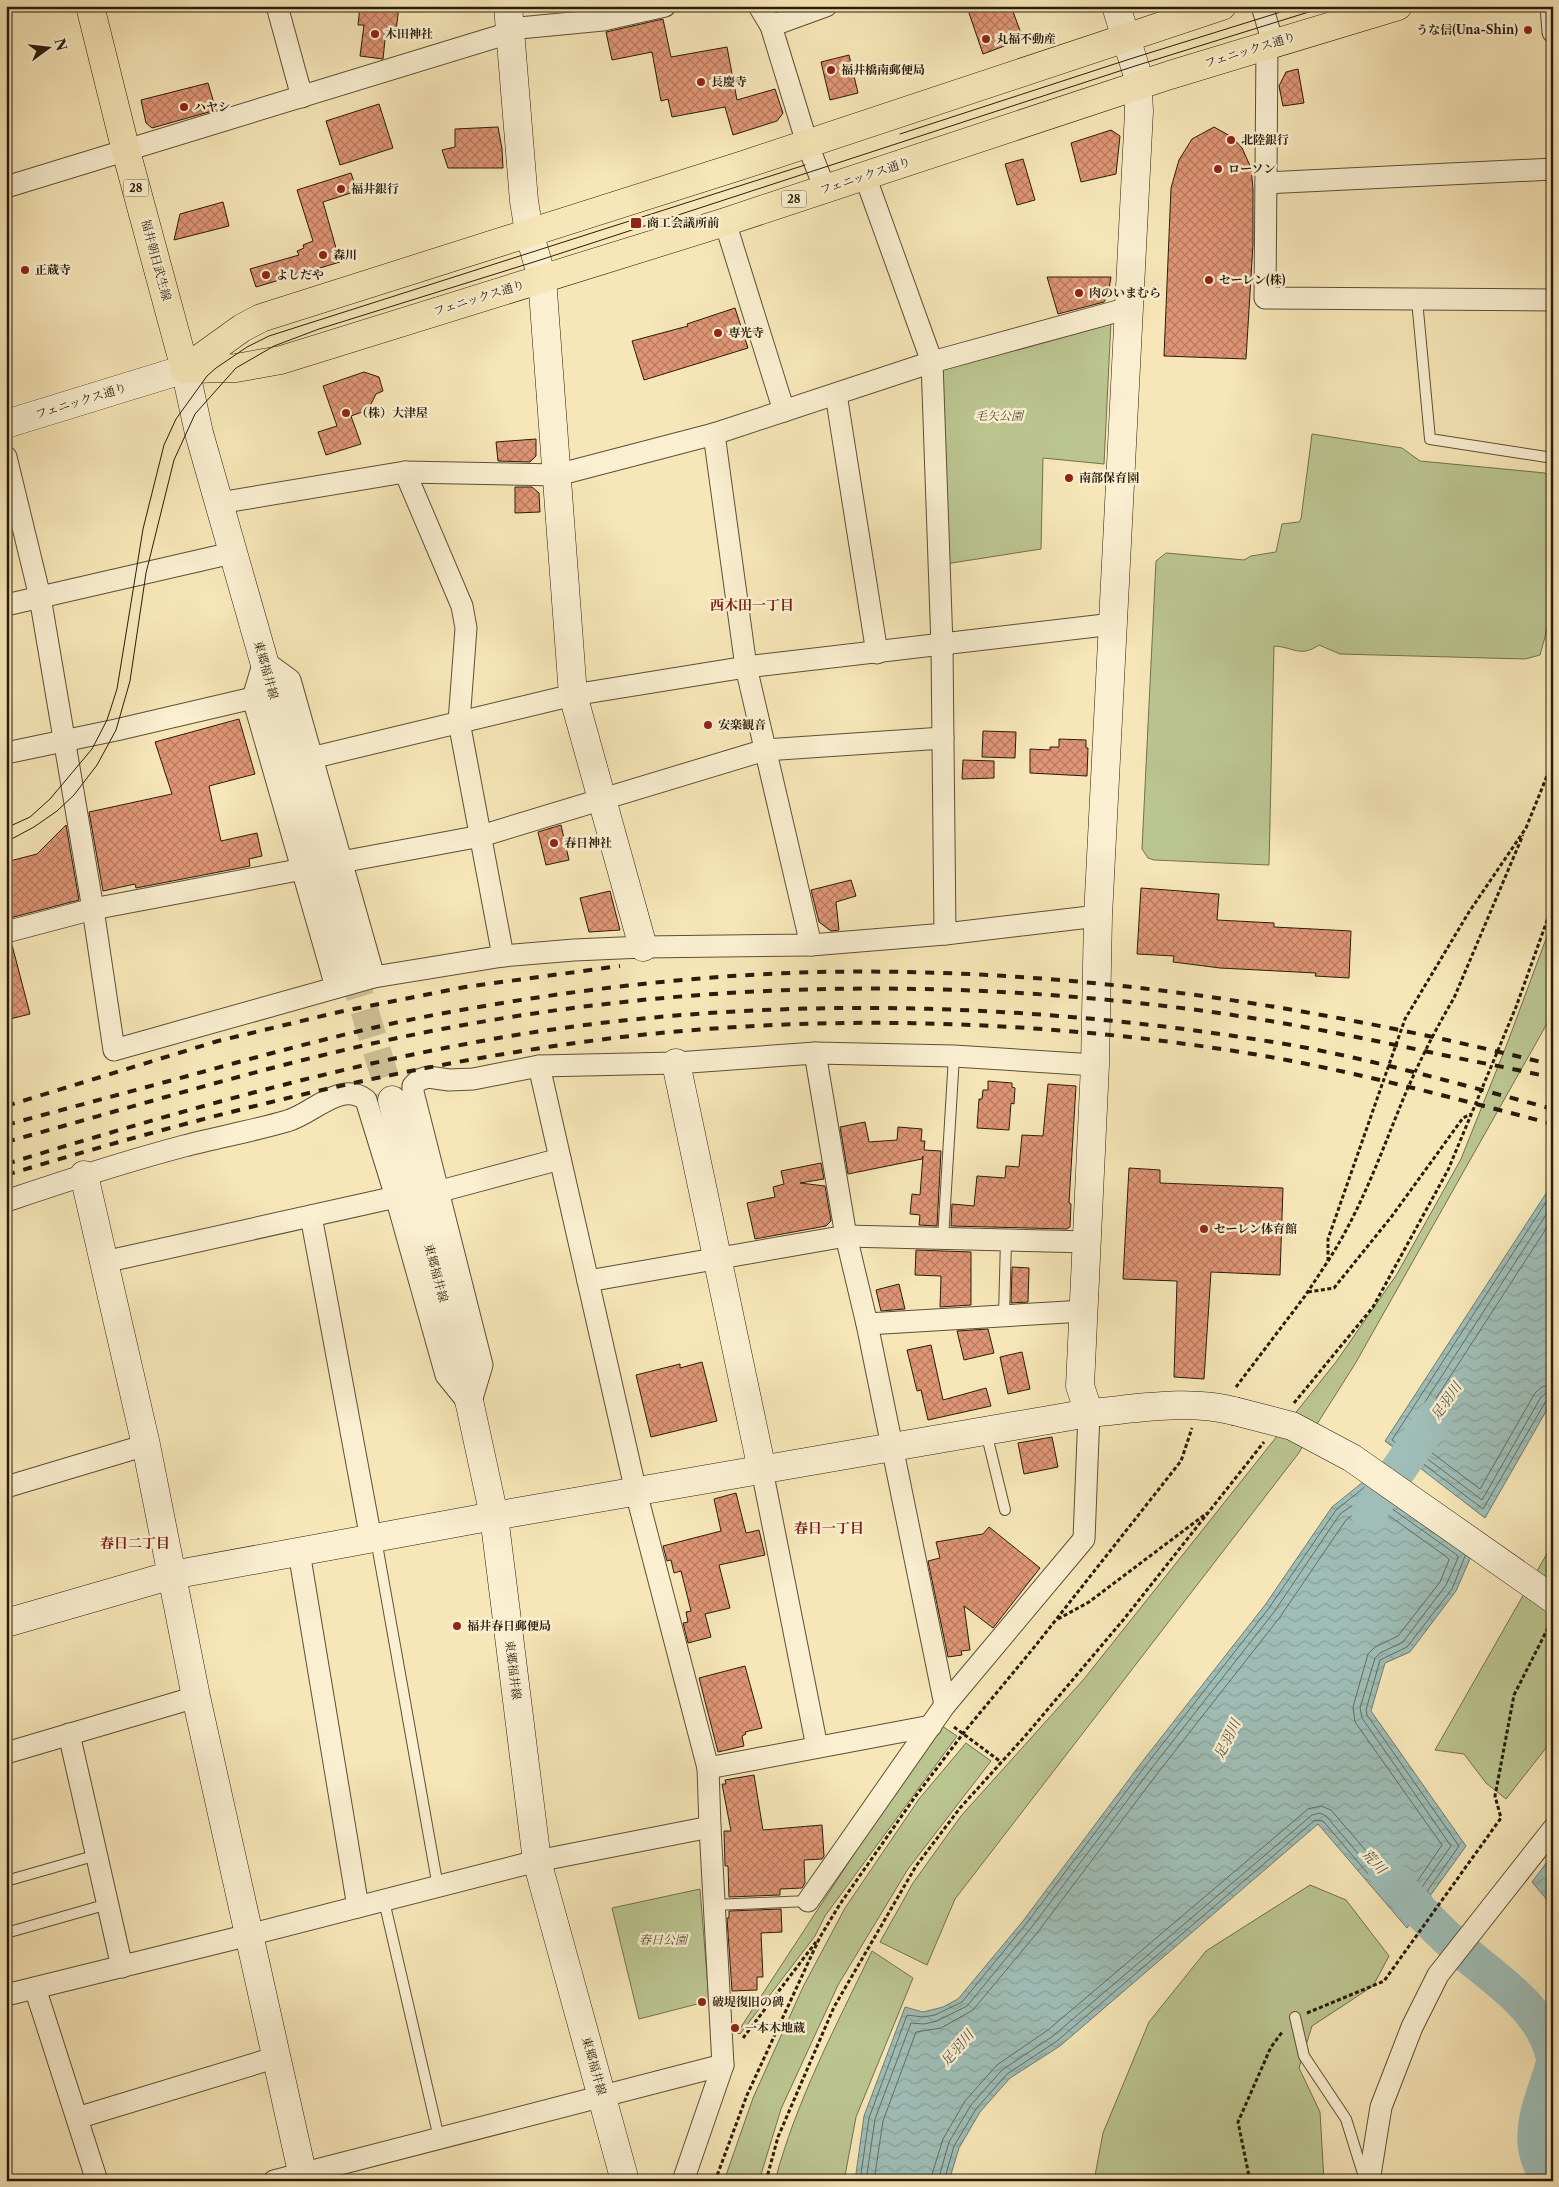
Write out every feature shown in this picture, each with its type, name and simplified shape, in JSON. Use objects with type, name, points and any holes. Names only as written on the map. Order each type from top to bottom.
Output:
[{"type":"main road","name":"福井朝日武生線","points":[[90,6],[126,151],[185,369]]},
{"type":"main road","name":"フェニックス通り","points":[[185,369],[242,328],[261,318],[807,143],[1127,39],[1222,6]]},
{"type":"main road","name":"フェニックス通り","points":[[185,369],[236,368],[282,360],[825,190],[1138,85],[1398,6]]},
{"type":"street","points":[[277,6],[302,97]]},
{"type":"street","points":[[6,187],[302,97],[509,23],[603,20],[665,6]]},
{"type":"street","points":[[758,6],[771,26],[807,143],[825,190]]},
{"type":"street","points":[[771,26],[826,6]]},
{"type":"street","points":[[808,1901],[938,1715],[1084,1539],[1089,1413],[1080,1386],[1095,1065],[1098,916],[1139,111],[1137,73],[1116,6]]},
{"type":"street","points":[[1262,6],[1270,44],[1265,298],[1553,300]]},
{"type":"street","points":[[1552,6],[1553,32]]},
{"type":"street","points":[[509,23],[524,201],[542,278],[573,695],[643,947]]},
{"type":"street","points":[[1266,183],[1553,169]]},
{"type":"street","points":[[865,176],[932,362],[942,646],[945,934]]},
{"type":"street","points":[[725,222],[784,411]]},
{"type":"street","points":[[219,504],[404,472],[557,475],[714,434],[932,362],[1129,308]]},
{"type":"street","name":"フェニックス通り","points":[[6,424],[185,369]]},
{"type":"street","name":"東郷福井線","points":[[185,369],[199,433],[232,553],[354,978]]},
{"type":"street","points":[[836,394],[877,653]]},
{"type":"street","points":[[714,434],[746,667],[811,945]]},
{"type":"street","points":[[6,457],[40,597],[93,909],[114,1050],[354,978],[503,956],[643,947],[811,945],[945,934],[1098,916]]},
{"type":"street","points":[[404,472],[462,606],[466,628],[458,722],[503,956]]},
{"type":"street","points":[[6,605],[232,553]]},
{"type":"street","points":[[311,758],[573,695],[746,667],[942,646],[1113,624]]},
{"type":"street","points":[[264,661],[290,680],[341,862],[354,978],[302,869],[253,698],[264,661]]},
{"type":"street","points":[[6,753],[253,698]]},
{"type":"street","points":[[341,862],[481,836],[766,750],[943,738]]},
{"type":"street","points":[[6,932],[93,909],[302,869]]},
{"type":"street","points":[[470,1405],[482,1365],[413,1092],[416,1082],[428,1077],[449,1080],[473,1079],[539,1066],[676,1064],[815,1053],[954,1056],[1095,1065]]},
{"type":"street","points":[[815,1053],[846,1236],[867,1324],[892,1448],[938,1715]]},
{"type":"street","points":[[676,1064],[762,1470],[817,1747]]},
{"type":"street","points":[[539,1066],[636,1492],[708,1768],[723,2065],[683,2181]]},
{"type":"street","points":[[6,1201],[84,1175],[184,1146],[290,1121],[332,1098],[348,1093],[358,1094],[366,1100],[396,1197],[446,1376],[470,1405]]},
{"type":"street","name":"東郷福井線","points":[[392,1100],[470,1405],[494,1516],[537,1861],[625,2181]]},
{"type":"street","points":[[437,1192],[560,1159]]},
{"type":"street","points":[[84,1175],[146,1445],[196,1697],[303,2177]]},
{"type":"street","points":[[104,1262],[396,1197]]},
{"type":"street","points":[[311,1216],[374,1538]]},
{"type":"street","points":[[588,1281],[846,1236],[1088,1242]]},
{"type":"street","points":[[867,1324],[1084,1311]]},
{"type":"street","points":[[6,1623],[172,1575],[494,1516],[1089,1413],[1146,1408],[1218,1408],[1292,1426],[1352,1458],[1553,1599]]},
{"type":"street","points":[[6,1487],[146,1445]]},
{"type":"street","points":[[299,1552],[358,1907]]},
{"type":"street","points":[[6,1753],[196,1697]]},
{"type":"street","points":[[708,1768],[817,1747],[938,1715]]},
{"type":"street","points":[[69,1734],[122,1966]]},
{"type":"street","points":[[6,1995],[249,1936],[537,1861],[710,1827]]},
{"type":"street","points":[[1369,2181],[1380,2107],[1412,2027],[1438,1976],[1553,1829]]},
{"type":"street","points":[[35,1988],[97,2181]]},
{"type":"street","points":[[77,2118],[276,2057]]},
{"type":"street","points":[[274,2181],[303,2177],[439,2138],[723,2065]]},
{"type":"lane","points":[[1417,300],[1430,439],[1553,458]]},
{"type":"lane","points":[[943,1238],[954,1056]]},
{"type":"lane","points":[[1004,1316],[1006,1240]]},
{"type":"lane","points":[[986,1431],[1005,1510]]},
{"type":"lane","points":[[374,1538],[438,1886]]},
{"type":"lane","points":[[6,1881],[97,1855]]},
{"type":"lane","points":[[384,1900],[439,2138]]},
{"type":"lane","points":[[714,1906],[808,1901]]},
{"type":"lane","points":[[6,1933],[108,1904]]},
{"type":"lane","points":[[1295,2017],[1304,2056],[1346,2119],[1365,2181]]},
{"type":"path","points":[[715,2181],[747,2095],[820,1938],[840,1904],[915,1797],[963,1734],[1181,1461],[1218,1408],[1308,1292],[1345,1234],[1380,1159],[1404,1096],[1441,1019],[1454,998],[1506,880],[1553,761]]},
{"type":"path","points":[[1328,1261],[1328,1239],[1405,1020],[1470,912],[1526,828]]},
{"type":"path","points":[[1289,1410],[1373,1307],[1448,1170],[1516,1006],[1553,904]]},
{"type":"path","points":[[1308,1292],[1334,1288],[1392,1216],[1464,1118],[1472,1113]]},
{"type":"path","points":[[766,2181],[778,2137],[838,1999],[916,1866],[960,1808],[1124,1619],[1265,1440]]},
{"type":"path","points":[[1055,1621],[1089,1602],[1212,1509]]},
{"type":"path","points":[[1250,2181],[1238,2122],[1270,2047],[1295,2017],[1384,1981],[1501,1818],[1495,1796],[1514,1696],[1553,1618]]},
{"type":"path","points":[[938,1715],[1001,1762]]},
{"type":"path","points":[[723,2065],[820,1938]]},
{"type":"green space","name":"毛矢公園","points":[[1111,321],[1104,464],[1043,458],[1041,549],[939,565],[938,370]]},
{"type":"green space","points":[[1312,434],[1402,448],[1420,461],[1545,473],[1552,480],[1553,484],[1553,608],[1540,655],[1525,659],[1340,654],[1319,645],[1307,651],[1274,646],[1269,865],[1154,860],[1148,858],[1142,849],[1156,561],[1166,553],[1244,560],[1251,556],[1276,552],[1282,524],[1299,522],[1301,519]]},
{"type":"green space","points":[[1553,920],[1553,1013],[1355,1364],[1298,1454],[955,1899],[927,1965],[880,1942],[913,1883],[961,1816],[1084,1679],[1336,1362],[1397,1274],[1461,1159],[1507,1044]]},
{"type":"green space","points":[[1553,1543],[1553,1739],[1506,1799],[1486,1783],[1464,1754],[1435,1750]]},
{"type":"green space","points":[[939,1724],[957,1736],[825,1916],[815,1936],[740,2034],[737,2033]]},
{"type":"green space","points":[[966,1743],[991,1761],[908,1869],[838,1985],[781,2109],[759,2181],[724,2181],[753,2098],[803,1987],[845,1908],[919,1799]]},
{"type":"green space","points":[[1310,1885],[1346,1900],[1389,1956],[1373,1986],[1312,2026],[1299,2068],[1320,2112],[1324,2181],[1094,2181],[1103,2133],[1149,2022],[1206,1951]]},
{"type":"green space","name":"春日公園","points":[[700,1889],[709,2001],[639,2019],[612,1908]]},
{"type":"green space","points":[[872,1951],[913,1978],[856,2117],[844,2181],[775,2181],[805,2093]]},
{"type":"water","points":[[1547,1192],[1553,1193],[1553,1399],[1485,1518],[1385,1441]]},
{"type":"water","points":[[1368,1478],[1473,1552],[1456,1591],[1410,1652],[1385,1663],[1371,1711],[1466,1846],[1407,1928],[1318,1824],[1060,2046],[1010,2078],[980,2112],[959,2148],[949,2181],[855,2181],[864,2116],[905,2007],[923,2012],[943,2007],[958,1999],[1023,1921],[1142,1762],[1265,1605],[1332,1507]]},
{"type":"water","points":[[1553,1854],[1553,1907],[1532,1882]]},
{"type":"building","name":"木田神社","points":[[360,6],[399,6],[396,31],[386,30],[383,59],[360,56],[364,25],[358,25]]},
{"type":"building","points":[[988,6],[1011,6],[1023,39],[983,54],[969,13]]},
{"type":"building","points":[[663,19],[671,57],[727,47],[737,100],[775,89],[783,113],[777,121],[733,135],[725,107],[672,117],[668,99],[661,101],[652,52],[612,60],[606,32]]},
{"type":"building","points":[[849,55],[858,93],[830,100],[821,62]]},
{"type":"building","points":[[1298,69],[1304,103],[1283,106],[1279,86],[1286,72]]},
{"type":"building","points":[[208,83],[216,110],[152,128],[146,123],[141,100]]},
{"type":"building","points":[[379,104],[393,148],[340,165],[326,121]]},
{"type":"building","points":[[498,127],[503,168],[448,168],[442,150],[455,147],[455,129]]},
{"type":"building","name":"セーレン(株)","points":[[1214,127],[1232,137],[1242,148],[1251,168],[1253,244],[1246,359],[1164,356],[1171,188],[1179,160],[1192,139]]},
{"type":"building","points":[[1111,130],[1120,136],[1116,174],[1081,182],[1071,143]]},
{"type":"building","points":[[1023,159],[1035,200],[1017,205],[1005,164]]},
{"type":"building","points":[[351,173],[357,191],[323,202],[340,262],[256,287],[250,269],[299,255],[297,251],[304,248],[303,245],[313,241],[297,190]]},
{"type":"building","points":[[223,202],[229,226],[174,240],[180,214]]},
{"type":"building","points":[[1047,277],[1111,277],[1108,295],[1104,302],[1058,314]]},
{"type":"building","points":[[735,308],[748,348],[644,380],[632,341],[688,326],[687,324]]},
{"type":"building","name":"（株）大津屋","points":[[364,372],[379,377],[383,391],[376,394],[368,410],[351,416],[361,444],[326,455],[318,432],[337,426],[323,386]]},
{"type":"building","points":[[536,439],[536,456],[530,462],[498,461],[496,442]]},
{"type":"building","points":[[515,487],[532,487],[539,493],[540,512],[515,513]]},
{"type":"building","points":[[239,719],[255,774],[209,786],[221,841],[257,833],[262,856],[249,859],[250,866],[136,888],[135,884],[103,891],[89,812],[172,794],[155,742]]},
{"type":"building","points":[[983,731],[1016,732],[1015,758],[982,757]]},
{"type":"building","points":[[1059,739],[1086,740],[1086,748],[1088,748],[1087,776],[1030,773],[1030,749],[1050,750],[1050,747],[1059,747]]},
{"type":"building","points":[[963,760],[994,761],[994,778],[962,779]]},
{"type":"building","points":[[66,825],[79,900],[6,919],[6,862],[37,854]]},
{"type":"building","points":[[561,825],[569,860],[546,865],[538,832]]},
{"type":"building","points":[[851,880],[856,896],[836,902],[839,930],[831,931],[819,922],[811,890]]},
{"type":"building","points":[[1141,888],[1219,894],[1217,920],[1274,923],[1274,927],[1351,931],[1349,978],[1315,976],[1316,973],[1220,968],[1173,962],[1174,956],[1137,954]]},
{"type":"building","points":[[610,891],[620,930],[589,932],[580,898]]},
{"type":"building","points":[[12,945],[30,1014],[6,1020],[6,946]]},
{"type":"building","points":[[988,1081],[1012,1083],[1012,1087],[1015,1088],[1014,1104],[1011,1103],[1009,1130],[977,1128],[979,1099],[982,1099],[983,1090],[988,1090]]},
{"type":"building","points":[[1048,1084],[1076,1086],[1069,1203],[1071,1204],[1070,1227],[1067,1229],[951,1226],[952,1204],[974,1206],[977,1176],[1005,1178],[1006,1166],[1019,1167],[1022,1135],[1043,1136]]},
{"type":"building","points":[[865,1122],[869,1142],[897,1140],[898,1127],[922,1129],[921,1141],[925,1141],[924,1150],[941,1151],[937,1226],[919,1225],[920,1215],[910,1214],[912,1194],[920,1195],[923,1156],[922,1159],[848,1174],[840,1127]]},
{"type":"building","points":[[821,1163],[824,1179],[800,1183],[825,1186],[831,1221],[826,1226],[755,1239],[747,1203],[775,1197],[773,1187],[784,1184],[781,1171]]},
{"type":"building","name":"セーレン体育館","points":[[1129,1168],[1160,1170],[1160,1183],[1283,1188],[1280,1275],[1211,1272],[1204,1379],[1174,1377],[1177,1281],[1123,1279]]},
{"type":"building","points":[[916,1250],[971,1252],[971,1305],[940,1307],[941,1276],[915,1275]]},
{"type":"building","points":[[1012,1267],[1029,1268],[1028,1302],[1011,1303]]},
{"type":"building","points":[[899,1284],[905,1309],[881,1311],[876,1290]]},
{"type":"building","points":[[988,1329],[994,1353],[964,1360],[957,1331]]},
{"type":"building","points":[[931,1345],[943,1400],[986,1388],[991,1406],[928,1420],[921,1390],[917,1391],[907,1350]]},
{"type":"building","points":[[1022,1352],[1030,1389],[1008,1394],[1000,1357]]},
{"type":"building","points":[[702,1362],[717,1421],[651,1437],[636,1375],[680,1364],[680,1368]]},
{"type":"building","points":[[1052,1437],[1058,1467],[1024,1474],[1018,1443]]},
{"type":"building","points":[[736,1493],[746,1533],[759,1530],[765,1555],[719,1565],[730,1608],[705,1614],[711,1637],[688,1643],[683,1623],[688,1622],[686,1612],[691,1611],[681,1571],[674,1573],[671,1560],[667,1561],[663,1546],[721,1531],[714,1499]]},
{"type":"building","points":[[989,1527],[1040,1568],[993,1628],[964,1606],[970,1650],[961,1651],[962,1655],[948,1657],[928,1561],[940,1558],[936,1542],[983,1534]]},
{"type":"building","points":[[745,1666],[762,1728],[745,1732],[746,1734],[742,1736],[744,1746],[718,1752],[699,1678]]},
{"type":"building","points":[[754,1775],[763,1830],[822,1825],[824,1856],[822,1859],[804,1860],[805,1883],[802,1888],[780,1889],[780,1895],[729,1897],[728,1866],[725,1866],[724,1831],[731,1831],[722,1784],[726,1784],[725,1780]]},
{"type":"building","points":[[781,1909],[782,1932],[761,1933],[763,1977],[757,1977],[757,1990],[732,1991],[727,1918],[729,1918],[729,1911]]},
{"type":"waterway","name":"足羽川","points":[[1369,1512],[1435,1417]]},
{"type":"waterway","name":"荒川","points":[[1386,1873],[1444,1935],[1523,2003],[1536,2018],[1546,2035],[1553,2054]]},
{"type":"waterway","name":"荒川","points":[[1548,2181],[1538,2155],[1535,2136],[1540,2106],[1553,2066]]},
{"type":"tunnel","points":[[352,970],[392,1100]]},
{"type":"tram line","points":[[900,134],[1300,6]]},
{"type":"tram line","points":[[6,842],[34,827],[57,811],[74,795],[97,765],[116,730],[130,681],[146,573],[174,460],[195,414],[236,368],[274,346],[319,329],[537,261],[1135,66],[1328,6]]},
{"type":"tram line","points":[[6,828],[30,817],[50,799],[92,749],[107,720],[117,689],[143,529],[164,445],[176,419],[207,376],[216,368],[247,347],[269,336],[805,165]]},
{"type":"railway","points":[[6,1106],[218,1041],[339,1012],[465,987],[620,966]]},
{"type":"railway","points":[[6,1125],[288,1049],[423,1017],[587,990],[726,976],[819,972],[912,972],[1005,976],[1097,983],[1189,994],[1372,1024],[1553,1065]]},
{"type":"railway","points":[[6,1142],[332,1053],[442,1029],[624,1002],[715,994],[806,990],[990,991],[1081,997],[1173,1007],[1301,1026],[1553,1078]]},
{"type":"railway","points":[[6,1164],[203,1106],[335,1072],[468,1044],[535,1032],[629,1020],[724,1012],[819,1008],[914,1008],[1009,1012],[1198,1031],[1291,1045],[1357,1059],[1423,1074],[1553,1109]]},
{"type":"railway","points":[[6,1175],[235,1111],[389,1076],[466,1061],[622,1037],[701,1029],[780,1025],[859,1023],[1017,1027],[1175,1043],[1253,1054],[1328,1068],[1553,1124]]},
{"type":"place","name":"うな信(Una-Shin)","points":[[1528,30]]},
{"type":"place","name":"木田神社","points":[[375,34]]},
{"type":"place","name":"丸福不動産","points":[[986,39]]},
{"type":"place","name":"福井橋南郵便局","points":[[831,70]]},
{"type":"place","name":"長慶寺","points":[[701,82]]},
{"type":"place","name":"ハヤシ","points":[[184,107]]},
{"type":"place","name":"北陸銀行","points":[[1231,140]]},
{"type":"place","name":"ローソン","points":[[1218,169]]},
{"type":"place","name":"福井銀行","points":[[341,189]]},
{"type":"place","name":"商工会議所前","points":[[636,223]]},
{"type":"place","name":"森川","points":[[323,255]]},
{"type":"place","name":"正蔵寺","points":[[25,270]]},
{"type":"place","name":"よしだや","points":[[266,275]]},
{"type":"place","name":"セーレン(株)","points":[[1209,280]]},
{"type":"place","name":"肉のいまむら","points":[[1079,293]]},
{"type":"place","name":"専光寺","points":[[718,333]]},
{"type":"place","name":"（株）大津屋","points":[[346,413]]},
{"type":"place","name":"南部保育園","points":[[1069,478]]},
{"type":"place","name":"安楽観音","points":[[708,725]]},
{"type":"place","name":"春日神社","points":[[554,843]]},
{"type":"place","name":"セーレン体育館","points":[[1204,1229]]},
{"type":"place","name":"福井春日郵便局","points":[[457,1626]]},
{"type":"place","name":"破堤復旧の碑","points":[[702,2002]]},
{"type":"place","name":"一本木地蔵","points":[[735,2028]]},
{"type":"district","name":"西木田一丁目","points":[[752,605]]},
{"type":"district","name":"春日一丁目","points":[[829,1528]]},
{"type":"district","name":"春日二丁目","points":[[135,1543]]}]
